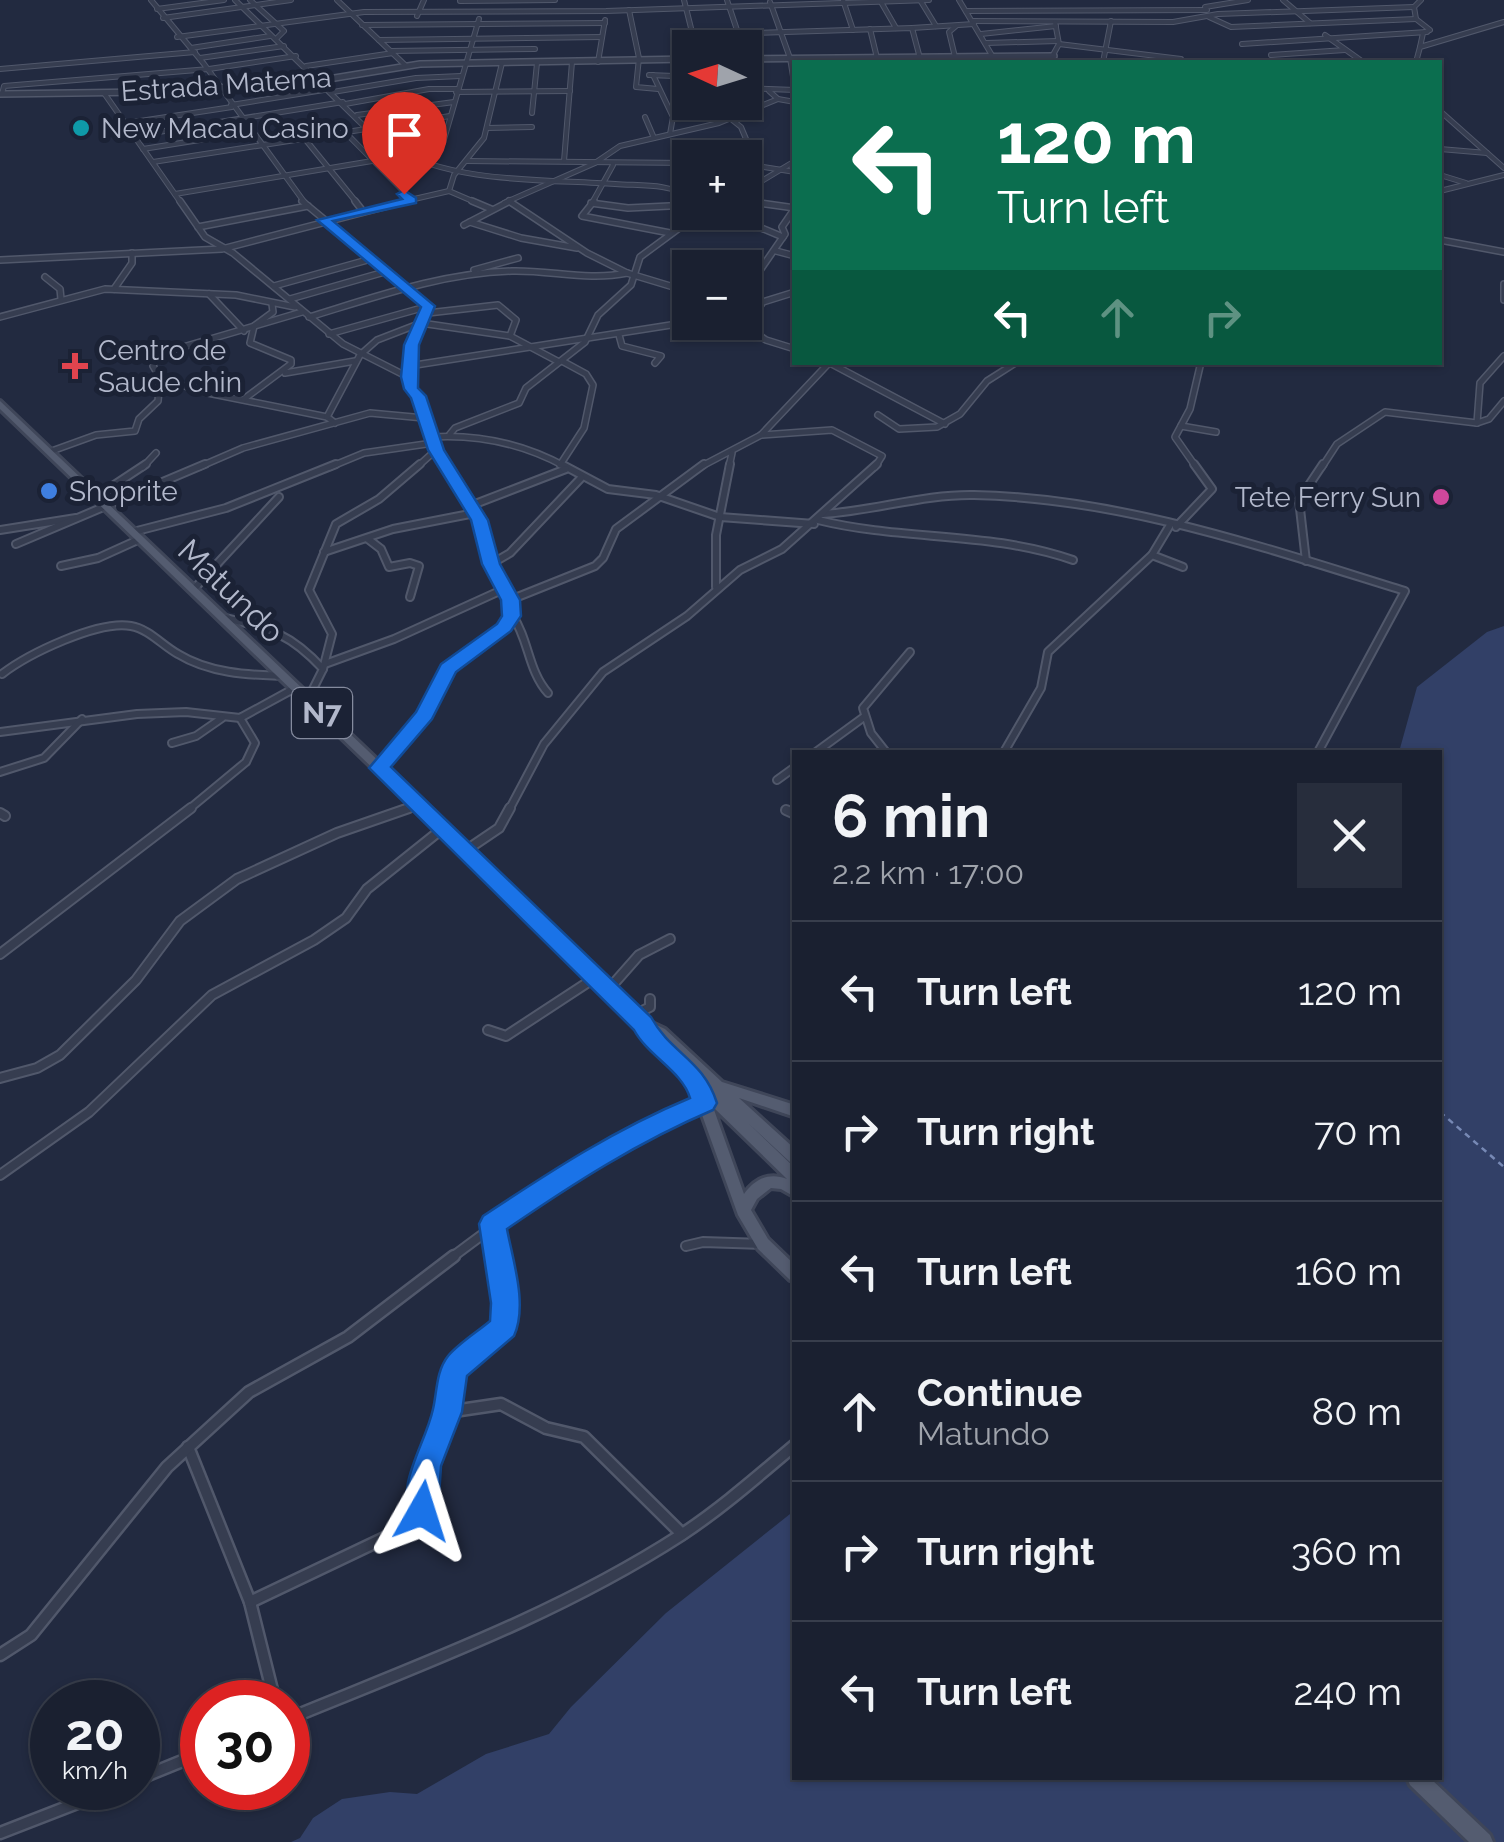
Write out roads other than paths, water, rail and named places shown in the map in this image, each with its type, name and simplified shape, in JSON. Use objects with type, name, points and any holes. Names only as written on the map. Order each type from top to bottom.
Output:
[{"type":"main road","name":"Matundo","points":[[0,404],[638,1020]]},
{"type":"main road","name":"N7","points":[[638,1020],[651,1039],[792,1175]]},
{"type":"main road","name":"N7","points":[[638,1020],[660,1033],[792,1155]]},
{"type":"main road","points":[[698,1082],[744,1211],[763,1244],[792,1271]]},
{"type":"main road","points":[[716,1085],[792,1109]]},
{"type":"main road","points":[[744,1211],[749,1195],[766,1182],[779,1181],[792,1190]]},
{"type":"main road","points":[[1419,1780],[1483,1842]]},
{"type":"street","points":[[152,0],[178,37],[209,69],[241,120],[308,206],[409,288],[428,309]]},
{"type":"street","points":[[157,9],[224,0]]},
{"type":"street","points":[[235,0],[258,26],[296,56],[317,81],[332,90],[367,129]]},
{"type":"street","points":[[250,0],[284,31],[276,39]]},
{"type":"street","points":[[163,18],[290,0]]},
{"type":"street","points":[[337,0],[405,65]]},
{"type":"street","points":[[346,8],[351,0]]},
{"type":"street","points":[[379,12],[386,0]]},
{"type":"street","points":[[408,38],[424,0]]},
{"type":"street","points":[[456,12],[460,0],[555,0],[557,12]]},
{"type":"street","points":[[614,0],[620,10]]},
{"type":"street","points":[[632,0],[640,75],[637,88],[658,89]]},
{"type":"street","points":[[684,0],[693,30]]},
{"type":"street","points":[[920,0],[936,26]]},
{"type":"street","points":[[178,37],[379,12],[606,11],[728,3],[928,0]]},
{"type":"street","points":[[959,0],[994,56]]},
{"type":"street","points":[[1044,0],[1056,24],[1058,42],[1051,60]]},
{"type":"street","points":[[1139,0],[1156,22]]},
{"type":"street","points":[[966,11],[1206,9],[1248,0]]},
{"type":"street","points":[[1283,0],[1359,60]]},
{"type":"street","points":[[762,33],[973,22],[1156,22],[1414,7],[1421,0]]},
{"type":"street","points":[[844,1],[853,30]]},
{"type":"street","points":[[881,1],[896,28]]},
{"type":"street","points":[[1198,1],[1218,24],[1230,26],[1416,19],[1429,28],[1416,60]]},
{"type":"street","points":[[728,3],[737,30]]},
{"type":"street","points":[[771,3],[792,71]]},
{"type":"street","points":[[1414,7],[1416,19]]},
{"type":"street","points":[[598,62],[606,11]]},
{"type":"street","points":[[427,164],[443,144],[482,12]]},
{"type":"street","points":[[532,112],[535,49],[544,12]]},
{"type":"street","points":[[1103,60],[1111,21]]},
{"type":"street","points":[[1420,46],[1504,22]]},
{"type":"street","points":[[362,25],[605,23]]},
{"type":"street","points":[[982,34],[1056,24]]},
{"type":"street","points":[[956,56],[949,32],[959,25]]},
{"type":"street","points":[[912,28],[920,60]]},
{"type":"street","points":[[870,29],[877,60]]},
{"type":"street","points":[[1242,44],[1427,32]]},
{"type":"street","points":[[270,36],[193,50],[0,72],[2,91],[296,56]]},
{"type":"street","points":[[378,40],[602,37]]},
{"type":"street","points":[[986,43],[1058,42],[1151,58],[1181,59]]},
{"type":"street","points":[[200,58],[285,46]]},
{"type":"street","points":[[306,66],[391,52],[535,49]]},
{"type":"street","points":[[1278,60],[1272,54],[1346,50]]},
{"type":"street","points":[[762,58],[920,60],[994,56],[1003,60],[1054,56]]},
{"type":"street","name":"Estrada Matema","points":[[2,91],[104,93],[218,88],[317,81],[405,65],[672,60]]},
{"type":"street","points":[[564,160],[572,62]]},
{"type":"street","points":[[449,191],[460,168],[484,138],[502,63]]},
{"type":"street","points":[[640,75],[672,76]]},
{"type":"street","points":[[127,124],[332,90],[461,76]]},
{"type":"street","points":[[653,76],[673,117],[670,134]]},
{"type":"street","points":[[134,136],[428,90],[570,91]]},
{"type":"street","points":[[762,90],[792,90]]},
{"type":"street","points":[[769,91],[778,99],[792,101]]},
{"type":"street","points":[[104,93],[198,227],[358,358],[408,377]]},
{"type":"street","points":[[762,105],[778,99]]},
{"type":"street","points":[[357,116],[454,102]]},
{"type":"street","points":[[1442,113],[1504,172],[1442,190]]},
{"type":"street","points":[[153,162],[450,116]]},
{"type":"street","points":[[646,117],[654,138]]},
{"type":"street","points":[[579,249],[467,224],[491,208],[595,163],[620,146],[723,120]]},
{"type":"street","points":[[381,126],[386,144],[427,164],[672,188]]},
{"type":"street","points":[[486,128],[532,126]]},
{"type":"street","points":[[143,149],[250,132]]},
{"type":"street","points":[[345,132],[412,200]]},
{"type":"street","points":[[305,138],[362,210]]},
{"type":"street","points":[[1442,148],[1487,153]]},
{"type":"street","points":[[175,194],[372,161]]},
{"type":"street","points":[[467,161],[672,163]]},
{"type":"street","points":[[762,181],[792,163]]},
{"type":"street","points":[[613,165],[582,216],[670,233]]},
{"type":"street","points":[[762,166],[792,171]]},
{"type":"street","points":[[1442,176],[1466,183]]},
{"type":"street","points":[[0,260],[222,249],[362,210],[449,191],[491,208]]},
{"type":"street","points":[[508,201],[579,249],[631,274],[672,287]]},
{"type":"street","points":[[590,203],[628,208],[672,206]]},
{"type":"street","points":[[762,203],[792,208]]},
{"type":"street","points":[[198,227],[308,206]]},
{"type":"street","points":[[762,264],[776,251],[783,237],[782,227],[792,212]]},
{"type":"street","points":[[762,228],[783,237]]},
{"type":"street","points":[[308,699],[324,666],[332,634],[309,590],[340,520],[379,500],[433,443],[452,429],[516,406],[526,388],[585,342],[598,315],[631,285],[631,274],[640,257],[674,230]]},
{"type":"street","points":[[1442,240],[1504,252]]},
{"type":"street","points":[[776,251],[792,255]]},
{"type":"street","points":[[114,289],[132,264],[132,253]]},
{"type":"street","points":[[310,317],[518,258]]},
{"type":"street","points":[[274,286],[372,259]]},
{"type":"street","points":[[450,277],[522,271],[590,279],[631,274]]},
{"type":"street","points":[[290,299],[388,272]]},
{"type":"street","points":[[45,278],[60,289],[60,299]]},
{"type":"street","points":[[1504,284],[1504,300]]},
{"type":"street","points":[[0,318],[60,299],[114,289],[209,294],[300,309]]},
{"type":"street","points":[[762,303],[772,296],[792,293]]},
{"type":"street","points":[[209,294],[227,308],[229,318],[244,330]]},
{"type":"street","points":[[270,302],[273,312],[254,326],[252,346],[291,360],[281,373]]},
{"type":"street","points":[[329,334],[428,309],[498,305],[516,320],[510,336]]},
{"type":"street","points":[[49,452],[96,434],[135,431],[140,419],[158,401],[160,378],[152,364],[162,354],[300,309]]},
{"type":"street","points":[[428,309],[412,345],[408,377],[433,443],[473,510],[491,564],[510,600],[512,616],[522,628],[540,684],[548,693]]},
{"type":"street","points":[[324,552],[393,529],[473,510],[563,467],[584,428],[593,384],[586,374],[510,336],[422,323],[377,340],[358,358],[327,418]]},
{"type":"street","points":[[409,366],[585,342],[672,325]]},
{"type":"street","points":[[619,335],[622,346],[662,358],[655,363]]},
{"type":"street","points":[[762,337],[792,349]]},
{"type":"street","points":[[1477,424],[1480,383],[1504,356]]},
{"type":"street","points":[[244,399],[254,388],[281,373],[358,358]]},
{"type":"street","points":[[510,600],[595,566],[603,558],[612,534],[656,495],[704,463],[760,435],[826,365]]},
{"type":"street","points":[[832,365],[945,424]]},
{"type":"street","points":[[1002,365],[1008,368]]},
{"type":"street","points":[[878,414],[887,426],[899,429],[930,429],[945,424],[968,406],[984,384],[1012,365]]},
{"type":"street","points":[[1006,750],[1019,732],[1051,666],[1048,652],[1152,555],[1173,526],[1212,488],[1176,440],[1190,409],[1199,365]]},
{"type":"street","points":[[160,378],[335,423]]},
{"type":"street","points":[[1306,561],[1299,500],[1337,444],[1390,411],[1477,424],[1489,419],[1504,400]]},
{"type":"street","points":[[100,501],[243,448],[370,413],[424,418]]},
{"type":"street","points":[[1182,426],[1216,432]]},
{"type":"street","points":[[465,851],[500,828],[544,744],[603,672],[687,616],[716,587],[782,549],[876,466],[880,454],[832,430],[760,435]]},
{"type":"street","points":[[450,434],[530,448],[582,478],[616,491],[656,495],[720,517],[818,519],[944,496],[1046,500],[1173,526],[1406,591],[1319,750]]},
{"type":"street","points":[[61,566],[98,558],[136,535],[226,508],[364,452],[433,443]]},
{"type":"street","points":[[716,587],[716,535],[732,452]]},
{"type":"street","points":[[16,544],[48,534],[76,518],[139,472],[156,453]]},
{"type":"street","points":[[491,564],[510,553],[582,478]]},
{"type":"street","points":[[193,590],[279,497]]},
{"type":"street","points":[[0,530],[76,518]]},
{"type":"street","points":[[818,519],[863,532],[1002,540],[1073,560]]},
{"type":"street","points":[[368,538],[381,549],[392,568],[410,563],[419,566],[410,597]]},
{"type":"street","points":[[1152,555],[1183,568]]},
{"type":"street","points":[[324,666],[384,644],[450,610],[504,589]]},
{"type":"street","points":[[379,768],[425,714],[448,668],[504,628],[512,616]]},
{"type":"street","points":[[225,618],[288,634],[324,666]]},
{"type":"street","points":[[2,674],[14,662],[44,650],[105,629],[129,626],[184,658],[222,672],[282,676]]},
{"type":"street","points":[[883,750],[878,746],[863,708],[910,652]]},
{"type":"street","points":[[0,732],[82,719],[179,712],[240,718],[296,688]]},
{"type":"street","points":[[819,750],[864,717]]},
{"type":"street","points":[[172,743],[196,736],[222,718]]},
{"type":"street","points":[[0,954],[141,850],[246,762],[256,744],[240,718]]},
{"type":"street","points":[[0,772],[44,758],[82,719]]},
{"type":"street","points":[[777,780],[792,770]]},
{"type":"street","points":[[0,1078],[37,1068],[60,1054],[142,975],[180,921],[237,879],[318,840],[417,805]]},
{"type":"street","points":[[786,810],[792,813]]},
{"type":"street","points":[[0,1174],[89,1112],[212,996],[346,918],[368,888],[442,829]]},
{"type":"street","points":[[609,990],[638,955],[670,939]]},
{"type":"street","points":[[488,1030],[506,1036],[596,977]]},
{"type":"street","points":[[638,1020],[652,1005],[650,999]]},
{"type":"street","points":[[0,1655],[31,1635],[167,1467],[248,1392],[348,1337],[493,1224],[589,1158],[704,1103]]},
{"type":"street","points":[[250,1602],[418,1521],[426,1466],[447,1412],[457,1366],[504,1327],[505,1303],[493,1224]]},
{"type":"street","points":[[686,1246],[702,1242],[763,1244]]},
{"type":"street","points":[[447,1412],[500,1404],[550,1429],[584,1437],[682,1534]]},
{"type":"street","points":[[310,1711],[505,1630],[597,1584],[682,1534],[792,1447]]},
{"type":"street","points":[[188,1448],[250,1602],[270,1680]]},
{"type":"street","points":[[0,1834],[61,1810]]},
{"type":"water","points":[[1504,626],[1504,1842],[291,1842],[300,1838],[313,1818],[342,1799],[390,1792],[417,1794],[486,1754],[549,1734],[666,1613],[792,1512],[792,1780],[1442,1780],[1442,750],[1400,750],[1417,687],[1487,632]]},
{"type":"place","name":"New Macau Casino","points":[[81,128]]},
{"type":"place","name":"Centro de Saude chin","points":[[75,366]]},
{"type":"place","name":"Shoprite","points":[[49,491]]},
{"type":"place","name":"Tete Ferry Sun","points":[[1441,497]]}]
